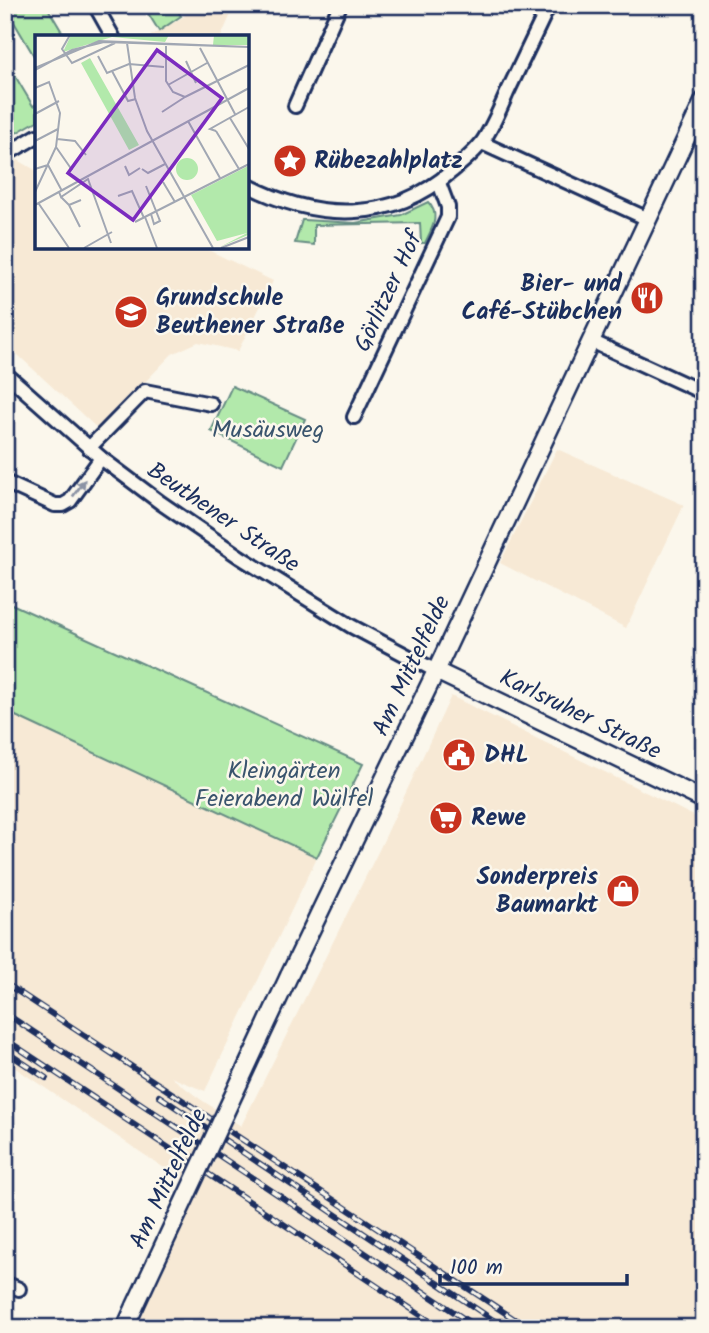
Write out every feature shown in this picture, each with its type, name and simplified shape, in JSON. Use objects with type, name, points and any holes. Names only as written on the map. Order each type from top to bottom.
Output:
[{"type":"street","points":[[94,5],[112,35]]},
{"type":"street","points":[[295,106],[340,5]]},
{"type":"street","points":[[248,185],[282,201],[329,212],[355,212],[387,207],[424,192],[439,183],[482,143],[549,5]]},
{"type":"street","name":"Am Mittelfelde","points":[[125,1328],[704,100]]},
{"type":"street","points":[[5,155],[35,137]]},
{"type":"street","points":[[482,143],[648,219]]},
{"type":"street","name":"Görlitzer Hof","points":[[354,417],[448,218],[448,207],[439,183]]},
{"type":"street","points":[[590,341],[704,393]]},
{"type":"street","name":"Beuthener Straße","points":[[5,373],[101,458],[161,503],[240,557],[351,626],[436,671]]},
{"type":"street","points":[[89,448],[145,391],[211,404]]},
{"type":"street","points":[[5,482],[55,505],[63,505],[69,501],[101,458]]},
{"type":"street","name":"Karlsruher Straße","points":[[436,671],[704,800]]},
{"type":"street","points":[[5,1283],[19,1289]]},
{"type":"shaded area","points":[[178,5],[235,5],[222,35],[152,35],[185,16]]},
{"type":"shaded area","name":"Grundschule Beuthener Straße","points":[[18,160],[35,170],[35,248],[204,248],[273,281],[238,351],[198,342],[172,354],[99,430],[5,343],[5,168]]},
{"type":"shaded area","points":[[557,449],[684,505],[626,628],[500,563]]},
{"type":"shaded area","points":[[451,696],[704,821],[704,1328],[125,1328],[191,1186],[5,1061],[5,711],[317,857],[205,1091],[171,1077],[241,1126],[380,848]]},
{"type":"green space","points":[[13,5],[46,5],[64,35],[35,35],[35,58],[11,17]]},
{"type":"green space","points":[[143,5],[174,5],[181,16],[159,31]]},
{"type":"green space","points":[[5,59],[33,106],[35,105],[35,122],[9,137],[5,130]]},
{"type":"green space","points":[[428,202],[435,217],[425,243],[421,243],[420,223],[314,225],[314,245],[295,243],[302,220],[355,223],[401,215]]},
{"type":"green space","name":"Musäusweg","points":[[232,386],[305,419],[283,466],[211,431]]},
{"type":"green space","name":"Kleingärten Feierabend Wülfel","points":[[5,601],[363,764],[317,857],[5,711]]},
{"type":"railway","points":[[5,983],[528,1328]]},
{"type":"railway","points":[[5,1013],[478,1328]]},
{"type":"railway","points":[[5,1039],[440,1328]]},
{"type":"railway","points":[[5,1051],[46,1078]]},
{"type":"railway","points":[[159,1096],[505,1328]]},
{"type":"place","name":"Rübezahlplatz","points":[[290,161]]},
{"type":"place","name":"Bier- und Café-Stübchen","points":[[647,298]]},
{"type":"place","name":"Grundschule Beuthener Straße","points":[[131,312]]},
{"type":"place","name":"DHL","points":[[459,755]]},
{"type":"place","name":"Rewe","points":[[446,818]]},
{"type":"place","name":"Sonderpreis Baumarkt","points":[[623,891]]}]
